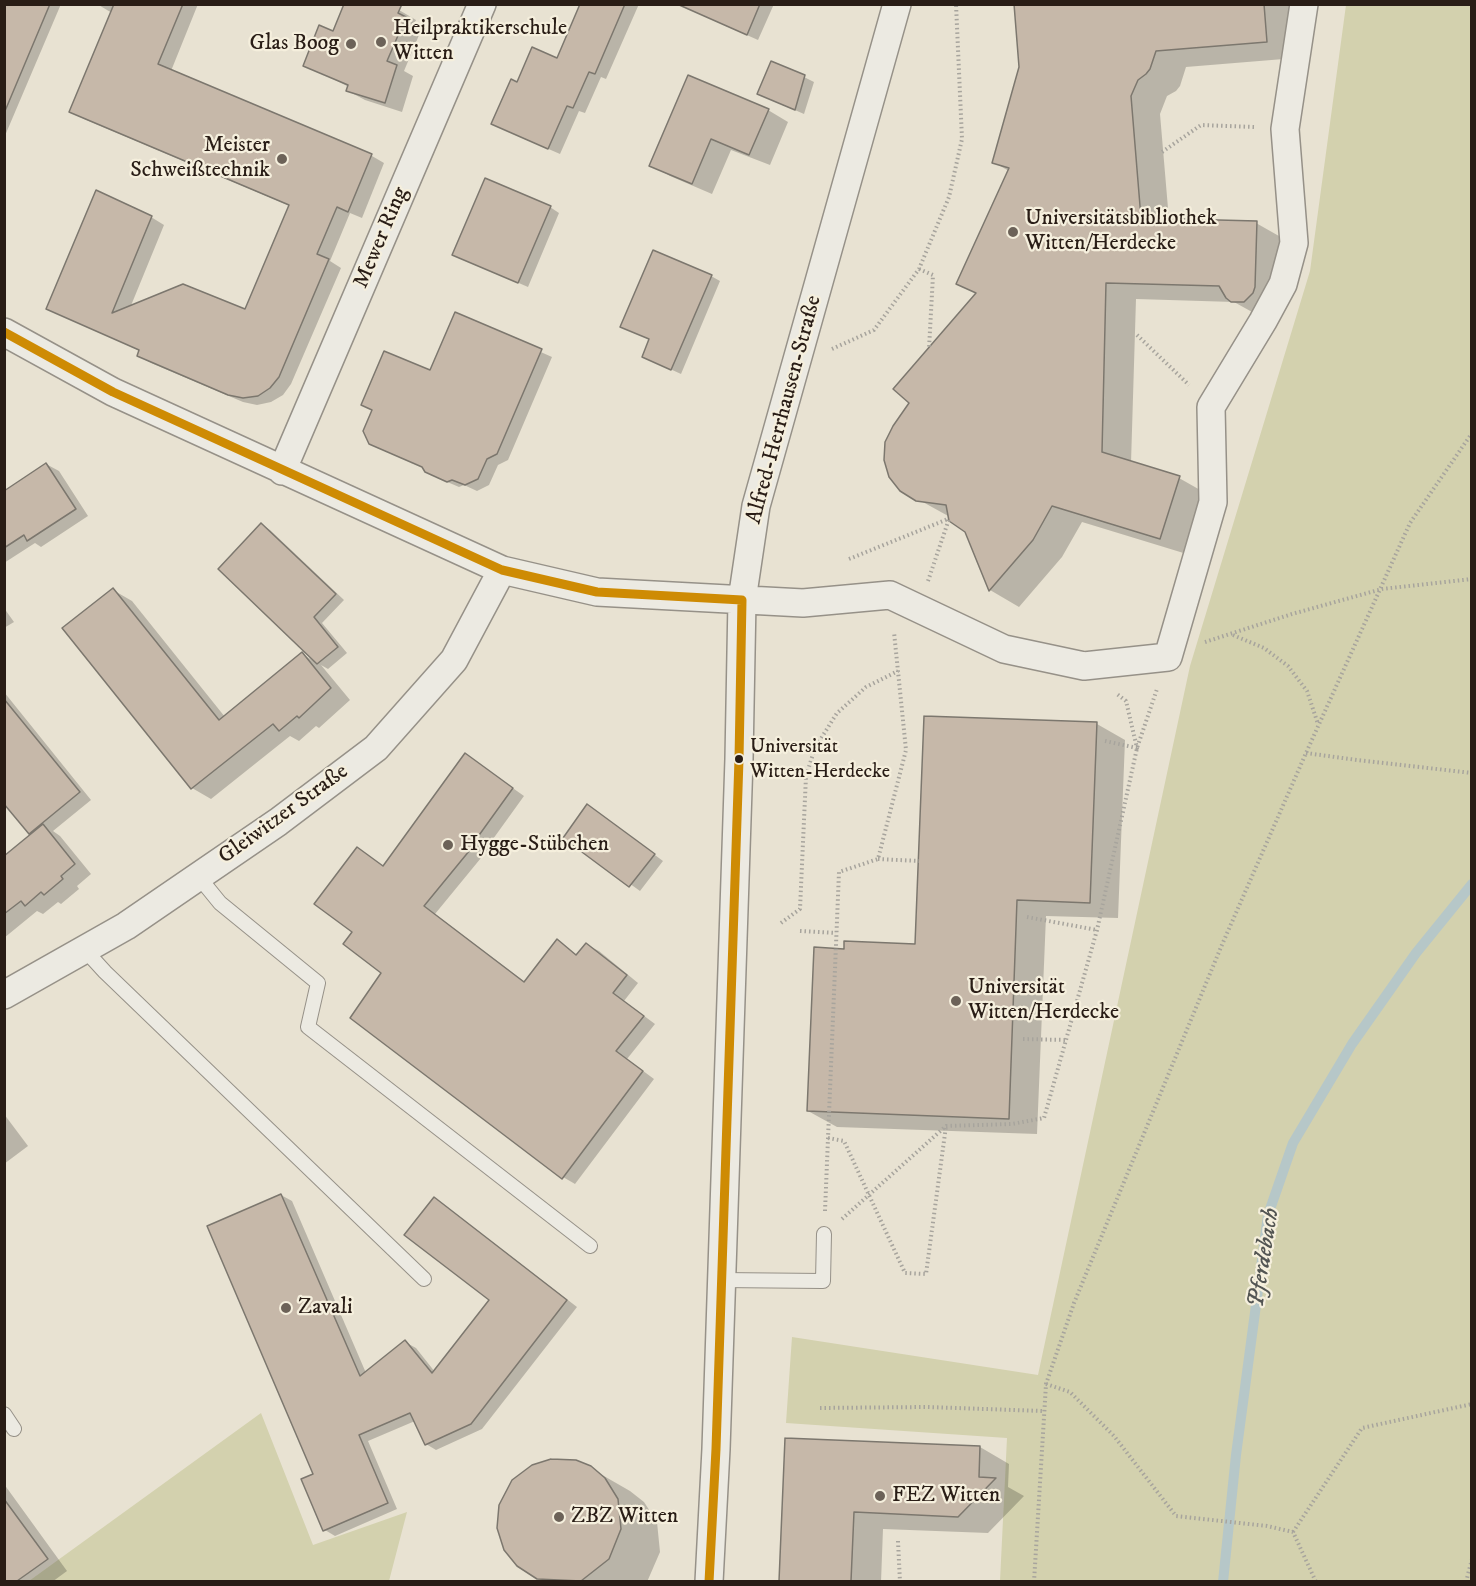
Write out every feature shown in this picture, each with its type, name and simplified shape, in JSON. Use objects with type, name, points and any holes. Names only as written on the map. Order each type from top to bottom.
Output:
[{"type":"street","name":"Mewer Ring","points":[[282,471],[482,4]]},
{"type":"street","name":"Alfred-Herrhausen-Straße","points":[[710,1581],[739,759],[742,600],[756,506],[897,4]]},
{"type":"street","points":[[4,332],[113,392],[502,570],[597,592],[803,603],[890,596],[1004,649],[1084,666],[1168,657],[1213,502],[1210,407],[1283,284],[1294,243],[1284,129],[1304,4]]},
{"type":"street","name":"Gleiwitzer Straße","points":[[4,995],[126,926],[278,822],[376,748],[454,660],[502,570]]},
{"type":"lane","points":[[198,876],[220,903],[318,983],[308,1027],[590,1246]]},
{"type":"lane","points":[[84,949],[105,972],[424,1279]]},
{"type":"lane","points":[[720,1280],[823,1281],[824,1234]]},
{"type":"lane","points":[[4,1414],[14,1429]]},
{"type":"path","points":[[796,365],[874,330],[919,269],[949,197],[962,139],[956,4]]},
{"type":"path","points":[[1162,152],[1201,125],[1284,129]]},
{"type":"path","points":[[919,269],[933,275],[929,349]]},
{"type":"path","points":[[1137,334],[1210,407]]},
{"type":"path","points":[[1034,1581],[1046,1384],[1074,1303],[1221,947],[1410,523],[1472,433]]},
{"type":"path","points":[[849,559],[949,519],[927,586],[890,596],[906,750],[878,859]]},
{"type":"path","points":[[824,1234],[945,1126],[1012,1124],[1044,1118],[1097,930],[1137,748],[1168,657],[1196,645],[1292,614],[1382,589],[1472,579]]},
{"type":"path","points":[[1232,634],[1264,648],[1288,666],[1307,691],[1319,725]]},
{"type":"path","points":[[1084,666],[1126,701],[1137,748]]},
{"type":"path","points":[[782,923],[800,909],[806,776],[815,748],[837,713],[866,687],[898,670]]},
{"type":"path","points":[[1105,741],[1137,748]]},
{"type":"path","points":[[1306,753],[1472,773]]},
{"type":"path","points":[[824,1234],[839,872],[878,859],[919,861]]},
{"type":"path","points":[[1027,917],[1097,930]]},
{"type":"path","points":[[800,931],[836,933]]},
{"type":"path","points":[[1023,1039],[1066,1040]]},
{"type":"path","points":[[828,1138],[844,1141],[905,1273],[926,1274],[945,1126]]},
{"type":"path","points":[[1046,1384],[1070,1392],[1114,1436],[1176,1516],[1267,1526],[1293,1532]]},
{"type":"path","points":[[1293,1532],[1362,1428],[1472,1404]]},
{"type":"path","points":[[820,1408],[927,1407],[1043,1411]]},
{"type":"path","points":[[1293,1532],[1316,1581]]},
{"type":"path","points":[[898,1541],[900,1581]]},
{"type":"path","points":[[1466,1581],[1472,1560]]},
{"type":"shaded area","points":[[1346,5],[1471,5],[1471,1581],[1000,1581],[1007,1438],[786,1423],[792,1337],[1038,1375],[1190,666],[1310,271]]},
{"type":"shaded area","points":[[261,1413],[313,1545],[407,1512],[389,1581],[29,1581]]},
{"type":"building","points":[[4,4],[50,4],[5,111],[4,111]]},
{"type":"building","points":[[114,4],[183,4],[158,64],[372,154],[348,212],[337,207],[317,254],[329,259],[279,377],[270,388],[258,396],[243,398],[228,395],[137,356],[139,350],[46,309],[96,190],[152,216],[112,313],[183,284],[245,309],[289,205],[69,112]]},
{"type":"building","name":"Glas Boog","points":[[344,4],[402,4],[398,13],[406,17],[387,61],[397,65],[385,103],[346,91],[348,85],[303,66],[319,25],[333,31]]},
{"type":"building","points":[[580,4],[625,4],[595,74],[589,72],[573,108],[567,106],[548,149],[491,124],[511,79],[517,82],[532,47],[557,58]]},
{"type":"building","points":[[677,4],[760,4],[747,35]]},
{"type":"building","points":[[1014,4],[1264,4],[1267,42],[1156,51],[1150,69],[1138,80],[1131,96],[1141,218],[1257,221],[1255,287],[1253,293],[1244,302],[1231,302],[1219,286],[1106,283],[1102,452],[1180,476],[1160,539],[1052,506],[1033,540],[989,591],[965,532],[949,521],[946,505],[916,501],[900,491],[889,477],[884,460],[885,442],[909,403],[893,389],[976,293],[956,284],[1009,168],[992,163],[1019,67]]},
{"type":"building","points":[[771,61],[805,75],[795,110],[757,94]]},
{"type":"building","points":[[688,75],[769,109],[749,155],[711,139],[692,184],[649,166]]},
{"type":"building","points":[[485,178],[551,206],[518,283],[452,255]]},
{"type":"building","points":[[653,250],[712,275],[671,370],[642,357],[649,339],[620,327]]},
{"type":"building","points":[[455,312],[542,349],[497,454],[487,459],[478,479],[465,485],[452,480],[447,482],[425,472],[422,467],[369,444],[363,431],[372,410],[361,405],[384,351],[430,370]]},
{"type":"building","points":[[46,463],[76,509],[27,541],[24,535],[4,548],[4,491]]},
{"type":"building","points":[[261,523],[336,594],[314,617],[338,647],[317,664],[218,569]]},
{"type":"building","points":[[113,588],[219,720],[302,652],[331,688],[299,718],[297,716],[279,731],[273,724],[191,789],[62,628]]},
{"type":"building","points":[[4,699],[80,792],[29,834],[4,804]]},
{"type":"building","points":[[924,716],[1097,722],[1090,903],[1017,900],[1009,1119],[807,1111],[814,947],[844,949],[844,941],[915,944]]},
{"type":"building","points":[[465,753],[513,788],[477,838],[479,839],[424,906],[524,982],[557,939],[576,955],[586,943],[627,975],[613,993],[644,1016],[616,1051],[643,1071],[562,1179],[350,1018],[381,973],[343,944],[352,932],[314,904],[357,847],[383,866]]},
{"type":"building","points":[[587,804],[655,854],[629,887],[563,838]]},
{"type":"building","points":[[43,824],[75,864],[61,876],[63,879],[44,895],[41,892],[25,906],[21,901],[4,914],[4,856]]},
{"type":"building","points":[[281,1194],[360,1376],[405,1340],[432,1373],[489,1300],[404,1235],[434,1197],[567,1300],[471,1424],[425,1445],[410,1413],[359,1435],[388,1503],[323,1531],[301,1479],[313,1474],[207,1226]]},
{"type":"building","name":"FEZ Witten","points":[[785,1438],[980,1446],[979,1477],[996,1478],[958,1517],[854,1512],[851,1581],[779,1581]]},
{"type":"building","name":"ZBZ Witten","points":[[551,1459],[576,1460],[591,1466],[605,1478],[618,1499],[621,1529],[609,1559],[581,1581],[537,1579],[517,1566],[504,1550],[497,1528],[499,1505],[512,1480],[532,1465]]},
{"type":"building","points":[[4,1499],[48,1559],[17,1581],[4,1581]]},
{"type":"waterway","name":"Pferdebach","points":[[1223,1582],[1236,1455],[1268,1215],[1293,1143],[1352,1044],[1416,953],[1472,884]]},
{"type":"transit line","points":[[4,332],[113,392],[502,570],[597,592],[742,600]]},
{"type":"transit line","points":[[709,1582],[716,1449],[739,759],[742,600]]},
{"type":"place","name":"Heilpraktikerschule Witten","points":[[381,42]]},
{"type":"place","name":"Glas Boog","points":[[351,44]]},
{"type":"place","name":"Meister Schweißtechnik","points":[[282,159]]},
{"type":"place","name":"Universitätsbibliothek Witten/Herdecke","points":[[1013,232]]},
{"type":"place","name":"Universität Witten-Herdecke","points":[[739,759]]},
{"type":"place","name":"Hygge-Stübchen","points":[[448,845]]},
{"type":"place","name":"Universität Witten/Herdecke","points":[[956,1001]]},
{"type":"place","name":"Zavali","points":[[286,1308]]},
{"type":"place","name":"FEZ Witten","points":[[880,1496]]},
{"type":"place","name":"ZBZ Witten","points":[[559,1517]]}]
